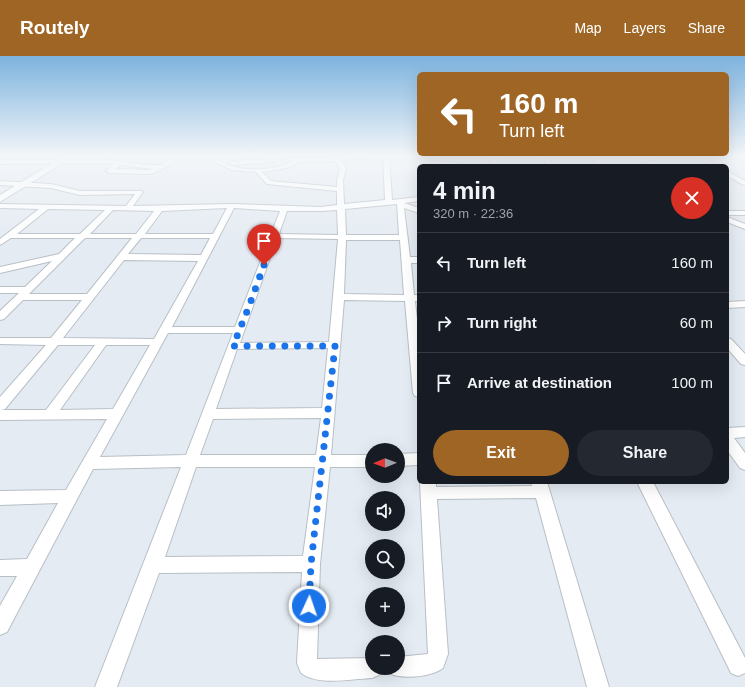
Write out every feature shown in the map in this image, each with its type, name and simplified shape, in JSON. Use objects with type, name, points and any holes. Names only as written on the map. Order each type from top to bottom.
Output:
[{"type":"main road","points":[[0,199],[21,185]]},
{"type":"street","points":[[38,185],[84,193],[140,192],[128,209]]},
{"type":"street","points":[[298,185],[341,189]]},
{"type":"street","points":[[341,185],[342,237],[339,297],[327,413],[324,462],[311,564],[307,663],[308,666],[312,668],[324,670],[365,668]]},
{"type":"street","points":[[387,185],[388,202]]},
{"type":"street","points":[[68,208],[84,193]]},
{"type":"street","points":[[0,206],[160,209],[232,206],[284,209],[321,209],[388,202],[400,203],[417,199]]},
{"type":"street","points":[[400,203],[417,210]]},
{"type":"street","points":[[400,203],[406,260],[415,297],[417,345]]},
{"type":"street","points":[[0,625],[70,496],[161,336],[232,206]]},
{"type":"street","points":[[0,243],[46,207]]},
{"type":"street","points":[[0,317],[110,209]]},
{"type":"street","points":[[0,406],[54,342],[160,209]]},
{"type":"street","points":[[106,687],[153,566],[284,209]]},
{"type":"street","points":[[729,213],[745,213]]},
{"type":"street","points":[[729,220],[745,227]]},
{"type":"street","points":[[9,236],[216,236]]},
{"type":"street","points":[[274,236],[404,238]]},
{"type":"street","points":[[0,270],[62,256]]},
{"type":"street","points":[[122,257],[203,258]]},
{"type":"street","points":[[406,260],[417,260]]},
{"type":"street","points":[[0,290],[23,294],[90,297]]},
{"type":"street","points":[[339,297],[415,297]]},
{"type":"street","points":[[729,305],[745,304]]},
{"type":"street","points":[[0,341],[103,342],[239,330]]},
{"type":"street","points":[[50,414],[103,342]]},
{"type":"street","points":[[729,344],[745,360]]},
{"type":"street","points":[[233,346],[335,346]]},
{"type":"street","points":[[208,414],[327,413]]},
{"type":"street","points":[[0,415],[116,414]]},
{"type":"street","points":[[729,434],[745,432]]},
{"type":"street","points":[[729,442],[745,464]]},
{"type":"street","points":[[405,460],[417,459]]},
{"type":"street","points":[[89,463],[191,460],[324,462],[365,460]]},
{"type":"street","points":[[646,484],[738,666]]},
{"type":"street","points":[[405,666],[432,664],[436,661],[438,654],[429,487],[541,487],[598,687]]},
{"type":"street","points":[[0,498],[70,496]]},
{"type":"street","points":[[153,566],[311,564]]},
{"type":"street","points":[[0,568],[32,567]]},
{"type":"route","points":[[264,265],[233,346],[335,346],[327,413],[324,462],[311,564],[309,606]]}]
